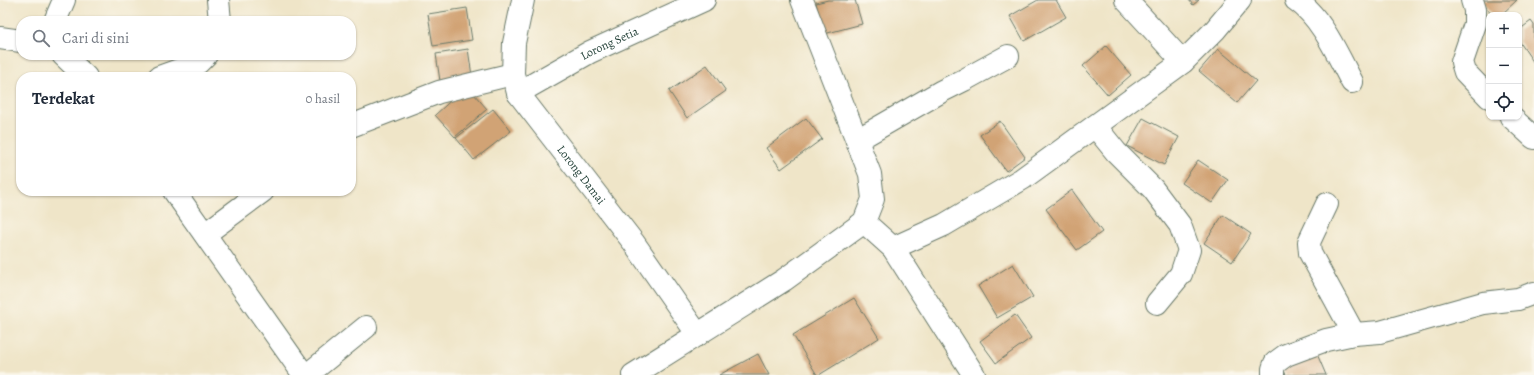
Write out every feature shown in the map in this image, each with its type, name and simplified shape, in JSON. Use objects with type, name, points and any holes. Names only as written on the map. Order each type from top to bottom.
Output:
[{"type":"street","points":[[57,16],[64,0]]},
{"type":"street","points":[[218,0],[220,16]]},
{"type":"street","points":[[515,84],[514,43],[523,0]]},
{"type":"street","name":"Lorong Setia","points":[[356,124],[439,92],[515,84],[590,52],[704,0]]},
{"type":"street","points":[[643,372],[784,280],[864,222],[873,199],[870,174],[802,0]]},
{"type":"street","points":[[1126,0],[1183,62]]},
{"type":"street","points":[[893,248],[944,225],[1022,179],[1183,62],[1215,30],[1240,0]]},
{"type":"street","points":[[1296,0],[1301,3],[1324,30],[1352,82]]},
{"type":"street","points":[[1472,0],[1475,10],[1475,24],[1462,62],[1465,72],[1486,94]]},
{"type":"street","points":[[0,38],[16,40]]},
{"type":"street","points":[[858,140],[942,91],[1008,56]]},
{"type":"street","points":[[68,60],[81,72]]},
{"type":"street","points":[[173,72],[198,63],[201,60]]},
{"type":"street","name":"Lorong Damai","points":[[515,84],[634,243],[698,335]]},
{"type":"street","points":[[1514,120],[1534,138]]},
{"type":"street","points":[[1095,126],[1116,152],[1153,189],[1180,225],[1188,250],[1181,274],[1157,303]]},
{"type":"street","points":[[178,196],[304,375]]},
{"type":"street","points":[[205,234],[256,196]]},
{"type":"street","points":[[1327,204],[1309,242],[1310,254],[1354,334]]},
{"type":"street","points":[[864,222],[893,248],[974,375]]},
{"type":"street","points":[[1273,375],[1275,363],[1286,355],[1326,340],[1354,334],[1380,332],[1483,303],[1518,299],[1534,293]]},
{"type":"street","points":[[307,375],[366,327]]},
{"type":"building","points":[[828,0],[855,0],[862,24],[824,34],[816,3]]},
{"type":"building","points":[[1038,0],[1056,0],[1066,17],[1024,41],[1010,16]]},
{"type":"building","points":[[1189,0],[1199,0],[1193,5]]},
{"type":"building","points":[[1480,0],[1517,0],[1504,12],[1490,12]]},
{"type":"building","points":[[467,8],[472,40],[433,46],[428,14]]},
{"type":"building","points":[[1531,21],[1534,25],[1534,63],[1522,45],[1522,28]]},
{"type":"building","points":[[1106,46],[1131,75],[1108,95],[1083,66]]},
{"type":"building","points":[[468,49],[472,76],[440,81],[436,54]]},
{"type":"building","points":[[1218,49],[1256,81],[1237,103],[1199,71]]},
{"type":"building","points":[[707,65],[726,91],[687,118],[669,91]]},
{"type":"building","points":[[467,86],[487,109],[455,137],[435,115]]},
{"type":"building","points":[[493,109],[511,131],[474,160],[456,138]]},
{"type":"building","points":[[806,118],[822,139],[781,169],[766,148]]},
{"type":"building","points":[[1143,118],[1179,137],[1164,165],[1127,146]]},
{"type":"building","points":[[1000,121],[1025,157],[1006,171],[980,135]]},
{"type":"building","points":[[1198,160],[1228,180],[1212,203],[1182,183]]},
{"type":"building","points":[[1072,190],[1102,232],[1077,250],[1046,209]]},
{"type":"building","points":[[1223,215],[1251,234],[1232,262],[1204,243]]},
{"type":"building","points":[[1013,264],[1033,297],[997,318],[978,286]]},
{"type":"building","points":[[854,298],[879,338],[817,375],[793,335]]},
{"type":"building","points":[[1015,315],[1031,338],[996,363],[980,341]]},
{"type":"building","points":[[1314,347],[1326,375],[1286,375],[1280,362]]},
{"type":"building","points":[[758,354],[769,375],[719,375]]}]
